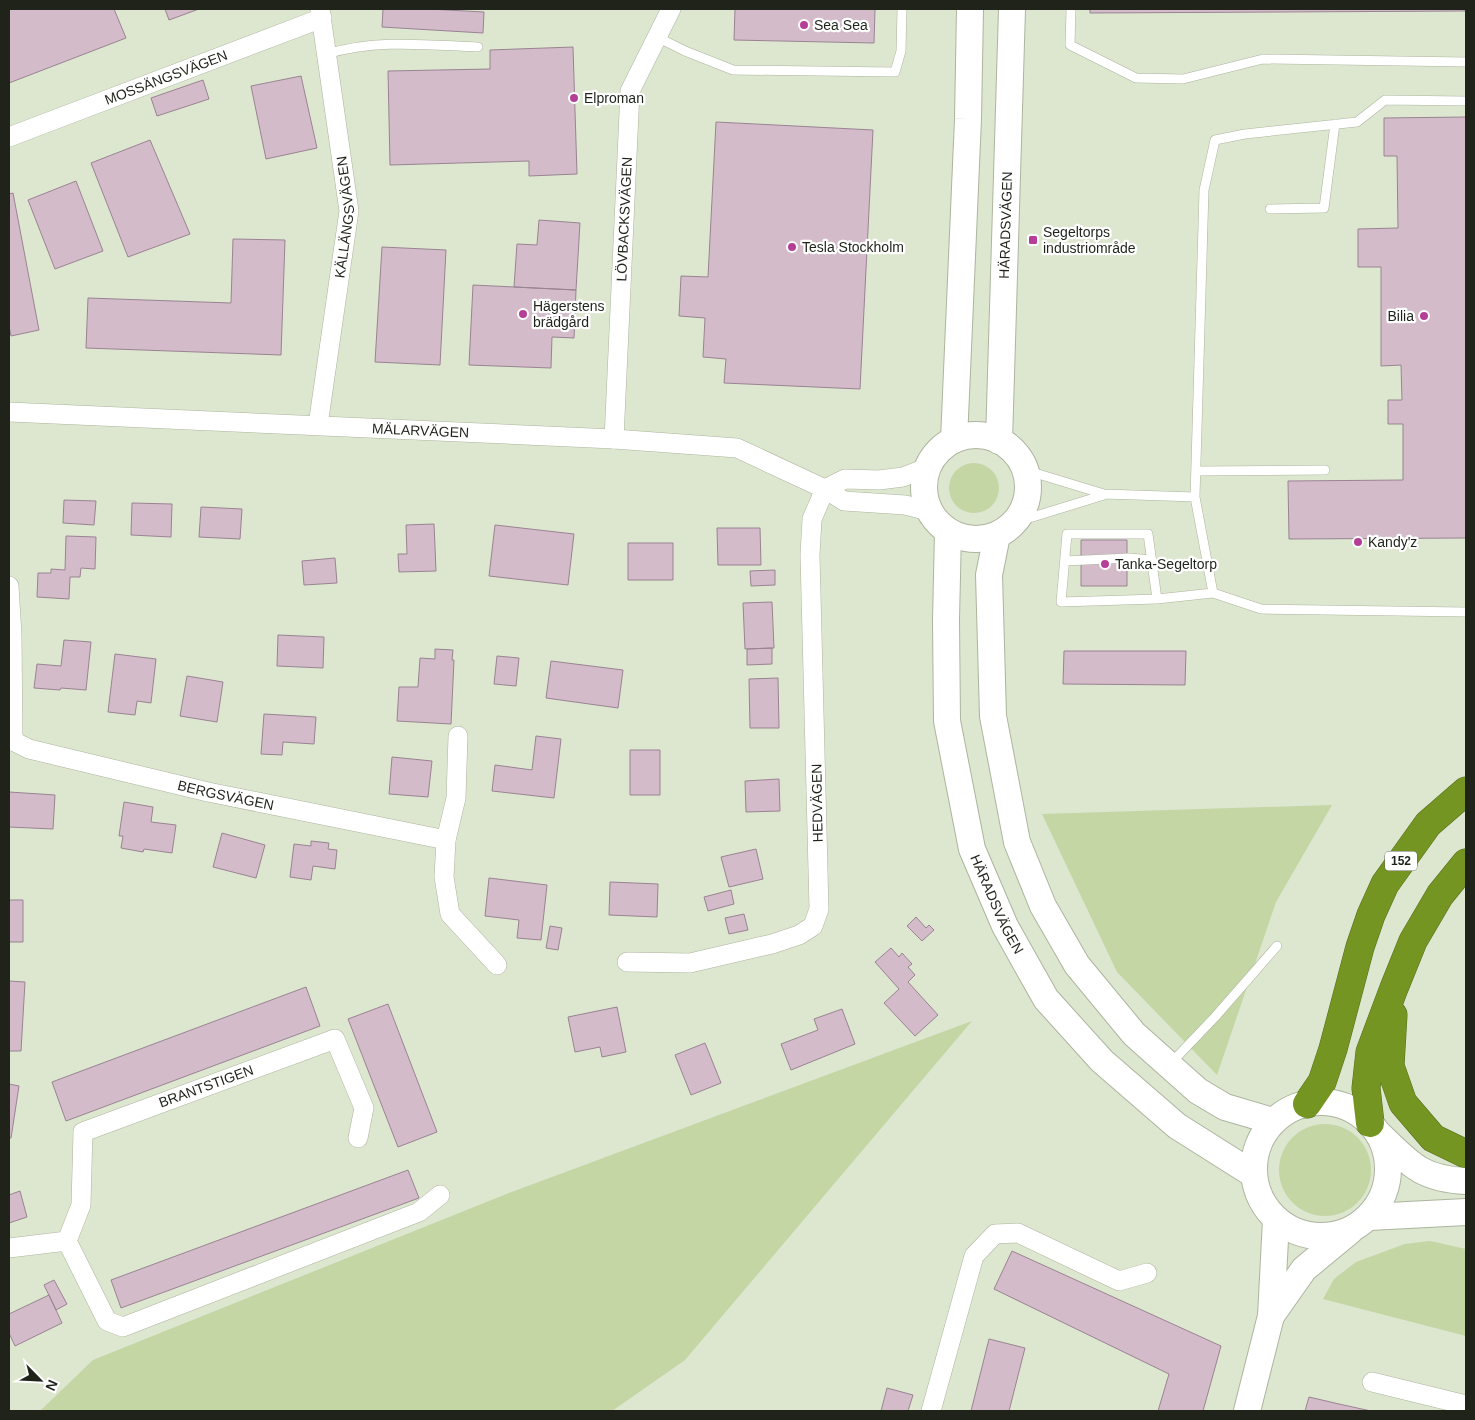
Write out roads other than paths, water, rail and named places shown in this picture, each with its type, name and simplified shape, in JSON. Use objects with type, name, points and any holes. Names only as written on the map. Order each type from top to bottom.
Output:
[{"type":"highway","name":"152","points":[[1307,1104],[1322,1082],[1333,1050],[1365,931],[1386,884],[1428,824],[1466,791]]},
{"type":"highway","points":[[1374,1129],[1366,1088],[1370,1052],[1413,941],[1440,895],[1466,863]]},
{"type":"highway","points":[[1394,988],[1390,1066],[1403,1103],[1433,1138],[1466,1154]]},
{"type":"main road","points":[[954,440],[968,119],[970,9]]},
{"type":"main road","name":"HÄRADSVÄGEN","points":[[1000,441],[1012,9]]},
{"type":"main road","points":[[1005,529],[976,539],[948,532],[938,523],[929,511],[924,484],[926,468],[940,449],[954,440],[980,435],[1000,441],[1014,452],[1025,470],[1028,496],[1023,508],[1005,529],[989,575],[993,716],[1017,842],[1043,906],[1077,966],[1134,1034],[1198,1091],[1225,1107],[1273,1121]]},
{"type":"main road","name":"HÄRADSVÄGEN","points":[[948,532],[946,620],[948,721],[972,849],[1005,926],[1046,999],[1102,1061],[1177,1126],[1253,1174]]},
{"type":"main road","points":[[1466,1181],[1427,1175],[1410,1164],[1356,1111],[1323,1101],[1286,1110],[1273,1121],[1259,1142],[1253,1174],[1261,1201],[1276,1220],[1298,1233],[1328,1236],[1361,1222],[1466,1212]]},
{"type":"main road","points":[[1271,1316],[1304,1269],[1361,1222],[1386,1187],[1388,1162],[1374,1129]]},
{"type":"main road","points":[[1247,1411],[1271,1316],[1276,1220]]},
{"type":"street","name":"LÖVBACKSVÄGEN","points":[[614,439],[630,92],[671,9]]},
{"type":"street","name":"KÄLLÄNGSVÄGEN","points":[[318,425],[350,211],[321,13]]},
{"type":"street","name":"MOSSÄNGSVÄGEN","points":[[9,137],[321,13]]},
{"type":"street","name":"MÄLARVÄGEN","points":[[9,412],[614,439],[737,448],[825,489],[844,501],[905,505],[929,511]]},
{"type":"street","points":[[825,489],[845,479],[879,480],[902,477],[926,468]]},
{"type":"street","name":"HEDVÄGEN","points":[[627,962],[690,963],[772,944],[799,935],[813,926],[819,909],[810,555],[812,519],[825,489]]},
{"type":"street","points":[[9,586],[12,635],[11,741]]},
{"type":"street","points":[[458,736],[456,798],[446,840],[444,877],[450,914],[497,965]]},
{"type":"street","name":"BERGSVÄGEN","points":[[11,741],[29,749],[208,792],[446,840]]},
{"type":"street","name":"BRANTSTIGEN","points":[[68,1241],[81,1205],[83,1132],[335,1039],[364,1108],[358,1138]]},
{"type":"street","points":[[9,1248],[68,1241],[107,1321],[124,1327],[419,1212],[440,1195]]},
{"type":"street","points":[[931,1411],[974,1256],[995,1234],[1018,1233],[1119,1281],[1147,1273]]},
{"type":"street","points":[[1372,1382],[1466,1405]]},
{"type":"lane","points":[[657,37],[685,51],[733,70],[894,72],[901,51],[902,9]]},
{"type":"lane","points":[[1071,9],[1070,45],[1136,78],[1183,79],[1263,59],[1466,62]]},
{"type":"lane","points":[[327,54],[343,49],[384,43],[478,47]]},
{"type":"lane","points":[[1213,593],[1195,497],[1204,190],[1216,140],[1245,134],[1357,122],[1384,100],[1466,101]]},
{"type":"lane","points":[[1270,209],[1324,208],[1335,124]]},
{"type":"lane","points":[[1025,470],[1104,494],[1195,497]]},
{"type":"lane","points":[[1196,471],[1325,470]]},
{"type":"lane","points":[[1005,529],[1104,494]]},
{"type":"lane","points":[[1157,599],[1148,534],[1067,534],[1061,602],[1157,599],[1213,593],[1261,609],[1466,612]]},
{"type":"lane","points":[[1065,561],[1129,558],[1152,560]]},
{"type":"lane","points":[[1169,1065],[1216,1017],[1277,946]]},
{"type":"place","name":"Sea Sea","points":[[804,25]]},
{"type":"place","name":"Elproman","points":[[574,98]]},
{"type":"place","name":"Segeltorps industriområde","points":[[1033,240]]},
{"type":"place","name":"Tesla Stockholm","points":[[792,247]]},
{"type":"place","name":"Hägerstens brädgård","points":[[523,314]]},
{"type":"place","name":"Bilia","points":[[1424,316]]},
{"type":"place","name":"Kandy'z","points":[[1358,542]]},
{"type":"place","name":"Tanka-Segeltorp","points":[[1105,564]]}]
